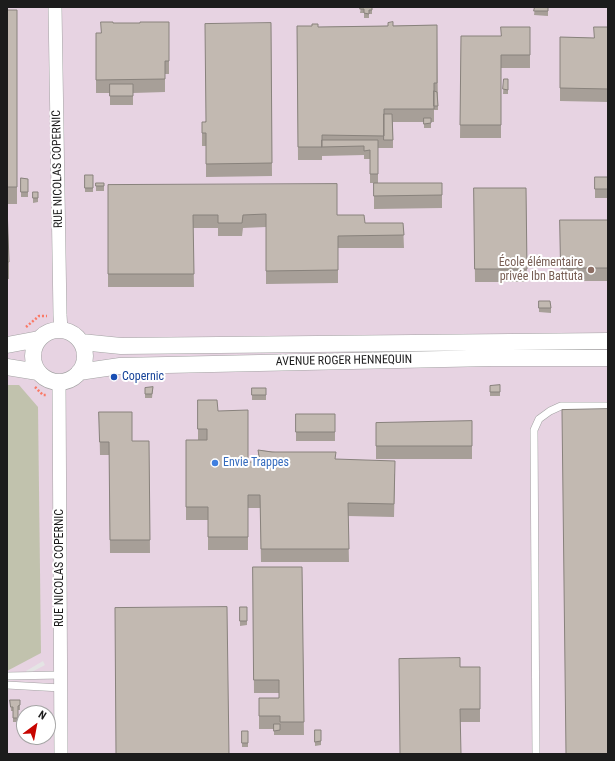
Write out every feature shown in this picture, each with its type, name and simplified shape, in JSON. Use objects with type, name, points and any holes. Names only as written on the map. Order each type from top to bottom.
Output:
[{"type":"street","name":"RUE NICOLAS COPERNIC","points":[[55,7],[60,323]]},
{"type":"street","points":[[59,382],[44,378],[38,372],[32,355],[34,346],[39,339],[45,334],[53,331],[60,323]]},
{"type":"street","name":"AVENUE ROGER HENNEQUIN","points":[[60,323],[81,342],[121,346],[608,341]]},
{"type":"street","points":[[7,345],[39,339]]},
{"type":"street","points":[[80,372],[85,358],[81,342]]},
{"type":"street","name":"AVENUE ROGER HENNEQUIN","points":[[59,382],[74,378],[80,372],[120,366],[491,358],[608,358]]},
{"type":"street","points":[[7,367],[38,372]]},
{"type":"street","name":"RUE NICOLAS COPERNIC","points":[[59,382],[61,754]]},
{"type":"lane","points":[[536,754],[534,430],[539,419],[550,411],[561,406],[608,406]]},
{"type":"lane","points":[[7,676],[60,675]]},
{"type":"lane","points":[[7,685],[60,688]]},
{"type":"path","points":[[26,327],[40,316],[60,323]]},
{"type":"shaded area","points":[[7,7],[608,7],[608,754],[7,754]]},
{"type":"shaded area","points":[[7,385],[19,385],[38,407],[41,653],[7,671]]},
{"type":"shaded area","points":[[43,661],[45,665],[28,674],[26,671]]},
{"type":"building","points":[[361,7],[372,7],[372,10],[369,10],[369,14],[364,13],[364,9],[360,9]]},
{"type":"building","points":[[535,7],[548,7],[548,11],[534,11]]},
{"type":"building","points":[[7,10],[17,10],[17,187],[7,187]]},
{"type":"building","points":[[101,22],[169,22],[169,61],[165,61],[165,79],[96,80],[96,33],[101,33]]},
{"type":"building","points":[[393,22],[393,26],[437,25],[437,83],[434,83],[434,109],[384,109],[384,136],[322,135],[322,147],[298,147],[297,26],[312,26],[312,24],[318,24],[318,27],[388,26],[388,23]]},
{"type":"building","points":[[271,23],[272,163],[206,164],[206,133],[202,133],[202,122],[206,122],[205,24]]},
{"type":"building","points":[[501,27],[530,27],[530,55],[501,55],[501,125],[460,125],[461,36],[501,36]]},
{"type":"building","points":[[594,27],[608,27],[608,89],[560,88],[560,37],[594,38]]},
{"type":"building","points":[[504,79],[508,79],[508,90],[503,89]]},
{"type":"building","points":[[110,84],[133,84],[133,96],[110,96]]},
{"type":"building","points":[[434,91],[437,92],[438,106],[434,106]]},
{"type":"building","points":[[384,114],[392,114],[393,140],[384,140]]},
{"type":"building","points":[[424,118],[431,118],[431,123],[424,124]]},
{"type":"building","points":[[322,140],[378,140],[378,174],[370,174],[370,150],[364,151],[364,146],[322,147]]},
{"type":"building","points":[[85,175],[93,175],[93,188],[85,188]]},
{"type":"building","points":[[595,177],[608,177],[608,189],[595,189]]},
{"type":"building","points":[[21,178],[28,179],[28,192],[21,192]]},
{"type":"building","points":[[96,183],[104,183],[104,186],[96,186]]},
{"type":"building","points":[[374,183],[442,183],[442,195],[374,196]]},
{"type":"building","points":[[337,184],[337,215],[364,215],[365,223],[403,223],[404,235],[338,236],[338,270],[266,271],[266,214],[243,215],[242,223],[218,223],[218,215],[193,215],[194,274],[108,274],[108,185]]},
{"type":"building","points":[[474,188],[526,188],[527,269],[475,269]]},
{"type":"building","points":[[33,192],[38,192],[38,198],[33,198]]},
{"type":"building","points":[[7,205],[9,262],[7,262]]},
{"type":"building","points":[[560,220],[608,220],[608,268],[561,268]]},
{"type":"building","points":[[539,301],[550,301],[551,308],[539,308]]},
{"type":"building","points":[[500,385],[500,392],[490,392],[490,386]]},
{"type":"building","points":[[153,387],[152,394],[145,394],[145,388]]},
{"type":"building","points":[[252,388],[266,388],[266,395],[252,395]]},
{"type":"building","points":[[198,400],[217,400],[218,411],[248,410],[248,462],[260,462],[258,450],[272,452],[336,452],[335,459],[395,461],[394,504],[348,503],[349,549],[261,549],[260,495],[248,495],[248,537],[208,537],[208,507],[186,507],[186,440],[207,440],[207,429],[198,429]]},
{"type":"building","points":[[608,409],[608,754],[566,754],[562,410]]},
{"type":"building","points":[[99,412],[132,412],[132,441],[149,441],[150,540],[110,540],[109,442],[100,442]]},
{"type":"building","points":[[296,414],[335,414],[335,432],[296,432]]},
{"type":"building","points":[[472,421],[472,446],[376,446],[376,423]]},
{"type":"building","points":[[253,567],[302,567],[304,722],[280,722],[280,716],[259,716],[259,698],[279,698],[279,680],[254,680]]},
{"type":"building","points":[[227,607],[229,754],[116,754],[115,608]]},
{"type":"building","points":[[240,607],[247,607],[247,621],[240,621]]},
{"type":"building","points":[[460,658],[460,667],[480,667],[480,709],[460,709],[461,754],[400,754],[399,659]]},
{"type":"building","points":[[10,700],[20,700],[20,705],[16,705],[16,718],[13,718],[13,707],[11,707]]},
{"type":"building","points":[[274,724],[280,724],[280,730],[274,731]]},
{"type":"building","points":[[315,730],[321,730],[321,741],[315,742]]},
{"type":"building","points":[[242,731],[248,731],[248,743],[242,743]]},
{"type":"place","name":"École élémentaire privée Ibn Battuta","points":[[591,270]]},
{"type":"place","name":"Copernic","points":[[114,377]]},
{"type":"place","name":"Envie Trappes","points":[[215,463]]}]
